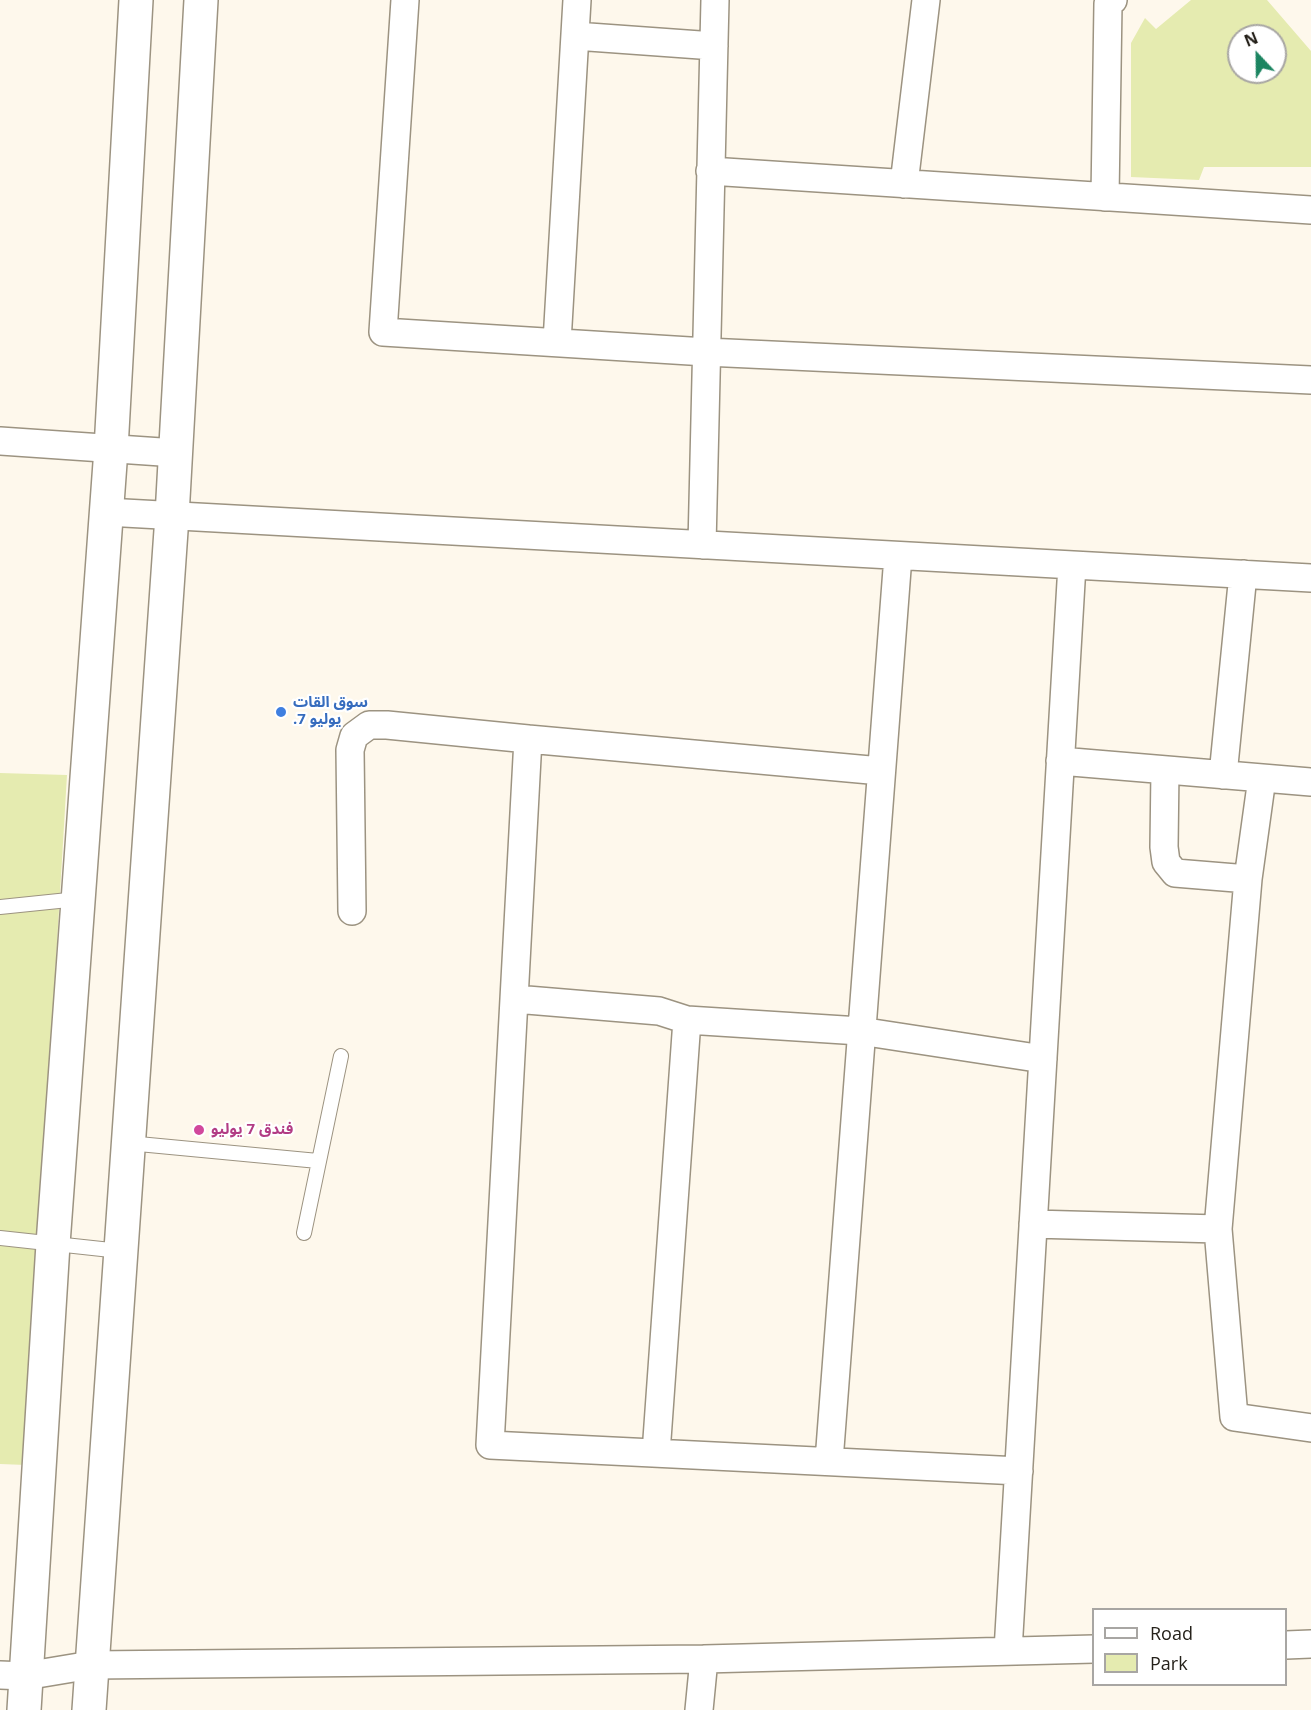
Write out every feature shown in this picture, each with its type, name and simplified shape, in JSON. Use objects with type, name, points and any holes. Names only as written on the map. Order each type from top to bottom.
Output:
[{"type":"main road","points":[[24,1710],[13,1676],[53,1244],[111,449],[136,0]]},
{"type":"main road","points":[[89,1710],[172,516],[201,0]]},
{"type":"street","points":[[405,0],[383,332],[706,352],[1311,380]]},
{"type":"street","points":[[556,342],[577,0]]},
{"type":"street","points":[[702,545],[715,0]]},
{"type":"street","points":[[904,184],[926,0]]},
{"type":"street","points":[[1105,197],[1108,4],[1113,0]]},
{"type":"street","points":[[575,36],[714,46]]},
{"type":"street","points":[[710,171],[1311,210]]},
{"type":"street","points":[[0,441],[176,453]]},
{"type":"street","points":[[106,512],[1311,578]]},
{"type":"street","points":[[829,1461],[898,556]]},
{"type":"street","points":[[1008,1652],[1072,565]]},
{"type":"street","points":[[1223,775],[1243,574]]},
{"type":"street","points":[[352,911],[350,750],[354,736],[369,725],[881,771]]},
{"type":"street","points":[[528,739],[490,1445],[1019,1471]]},
{"type":"street","points":[[1060,761],[1311,782]]},
{"type":"street","points":[[1164,770],[1166,862],[1175,873],[1248,879]]},
{"type":"street","points":[[1262,778],[1248,879],[1218,1229],[1234,1418],[1311,1428]]},
{"type":"street","points":[[515,999],[659,1011],[687,1020],[860,1031],[1043,1059]]},
{"type":"street","points":[[656,1453],[687,1020]]},
{"type":"street","points":[[1033,1224],[1218,1229]]},
{"type":"street","points":[[1287,1645],[1311,1644]]},
{"type":"street","points":[[13,1676],[91,1665],[704,1659],[1092,1649]]},
{"type":"street","points":[[699,1710],[704,1659]]},
{"type":"lane","points":[[0,907],[78,899]]},
{"type":"lane","points":[[304,1233],[341,1056]]},
{"type":"lane","points":[[128,1143],[318,1161]]},
{"type":"lane","points":[[0,1238],[120,1251]]},
{"type":"green space","points":[[1191,0],[1267,0],[1311,51],[1311,167],[1204,167],[1199,180],[1131,177],[1131,43],[1145,18],[1156,29]]},
{"type":"green space","points":[[0,773],[67,775],[26,1465],[0,1464]]},
{"type":"place","name":"سوق القات .7 يوليو","points":[[281,712]]},
{"type":"place","name":"فندق 7 يوليو","points":[[199,1130]]}]
